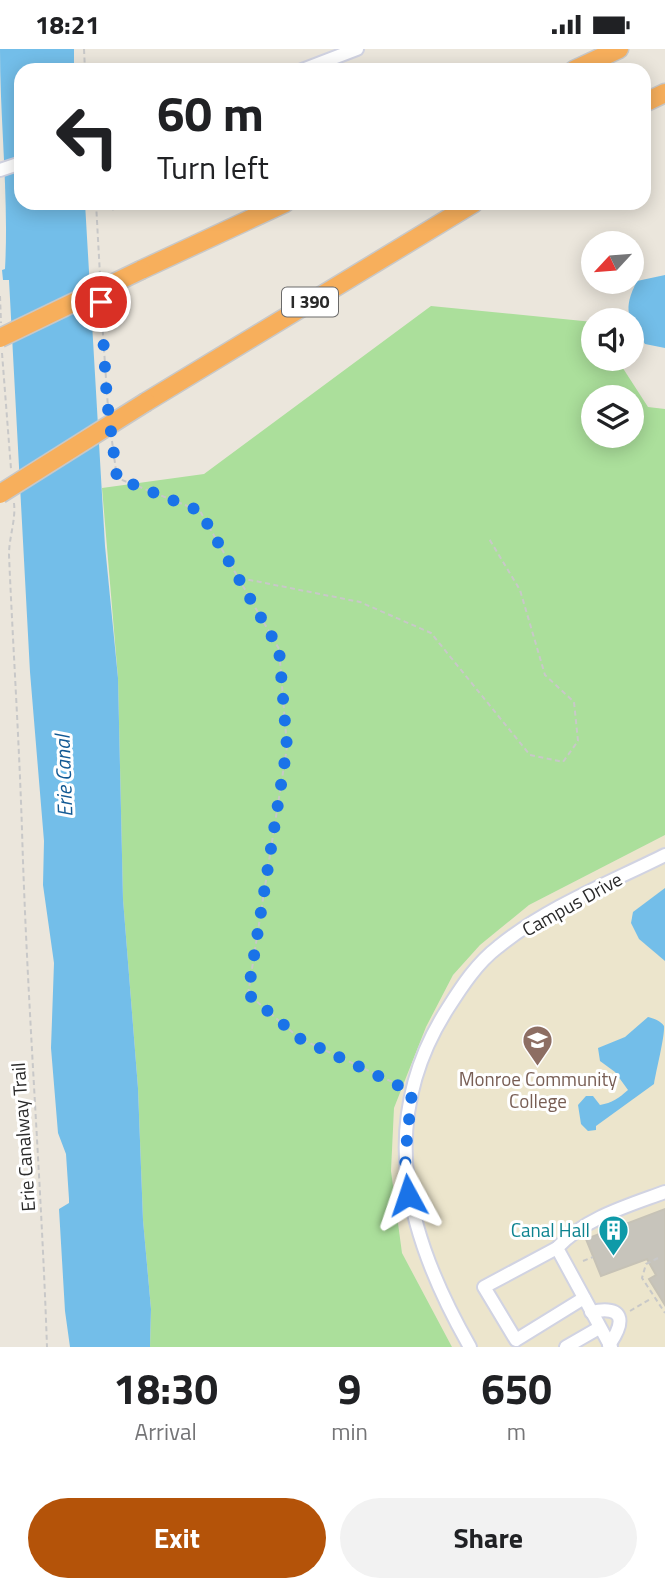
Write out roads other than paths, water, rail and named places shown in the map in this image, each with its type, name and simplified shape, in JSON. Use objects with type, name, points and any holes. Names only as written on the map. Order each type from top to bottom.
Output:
[{"type":"highway","points":[[589,63],[619,49]]},
{"type":"highway","points":[[1,337],[270,210]]},
{"type":"highway","name":"I 390","points":[[7,497],[146,402],[462,210]]},
{"type":"street","points":[[320,63],[357,49]]},
{"type":"street","name":"Campus Drive","points":[[470,1347],[434,1280],[418,1235],[408,1195],[405,1158],[416,1072],[438,1024],[465,981],[497,948],[544,916],[665,855]]},
{"type":"street","points":[[584,1298],[516,1340],[484,1287],[557,1248],[571,1233],[590,1222],[665,1192]]},
{"type":"street","points":[[557,1248],[599,1328],[610,1346],[620,1330],[616,1313],[606,1308],[591,1312]]},
{"type":"street","points":[[566,1347],[599,1328]]},
{"type":"water","name":"Erie Canal","points":[[0,49],[74,49],[74,63],[14,63],[14,210],[85,210],[105,546],[118,678],[123,899],[138,1088],[143,1220],[151,1309],[150,1347],[70,1347],[65,1311],[59,1209],[69,1203],[69,1199],[66,1154],[58,1133],[51,1048],[54,963],[43,885],[44,841],[30,672],[9,280],[3,280],[2,270],[5,269],[6,214]]},
{"type":"water","points":[[665,275],[665,348],[645,344],[644,308],[628,308],[631,294],[644,294],[644,280]]},
{"type":"water","points":[[665,888],[665,961],[639,939],[631,923],[633,912]]},
{"type":"water","points":[[648,1017],[664,1026],[654,1084],[596,1126],[596,1130],[588,1131],[581,1124],[578,1105],[586,1096],[593,1096],[600,1105],[615,1100],[628,1090],[615,1072],[600,1061],[598,1048],[625,1037]]},
{"type":"place","name":"Monroe Community College","points":[[538,1067]]},
{"type":"place","name":"Canal Hall","points":[[613,1257]]}]
